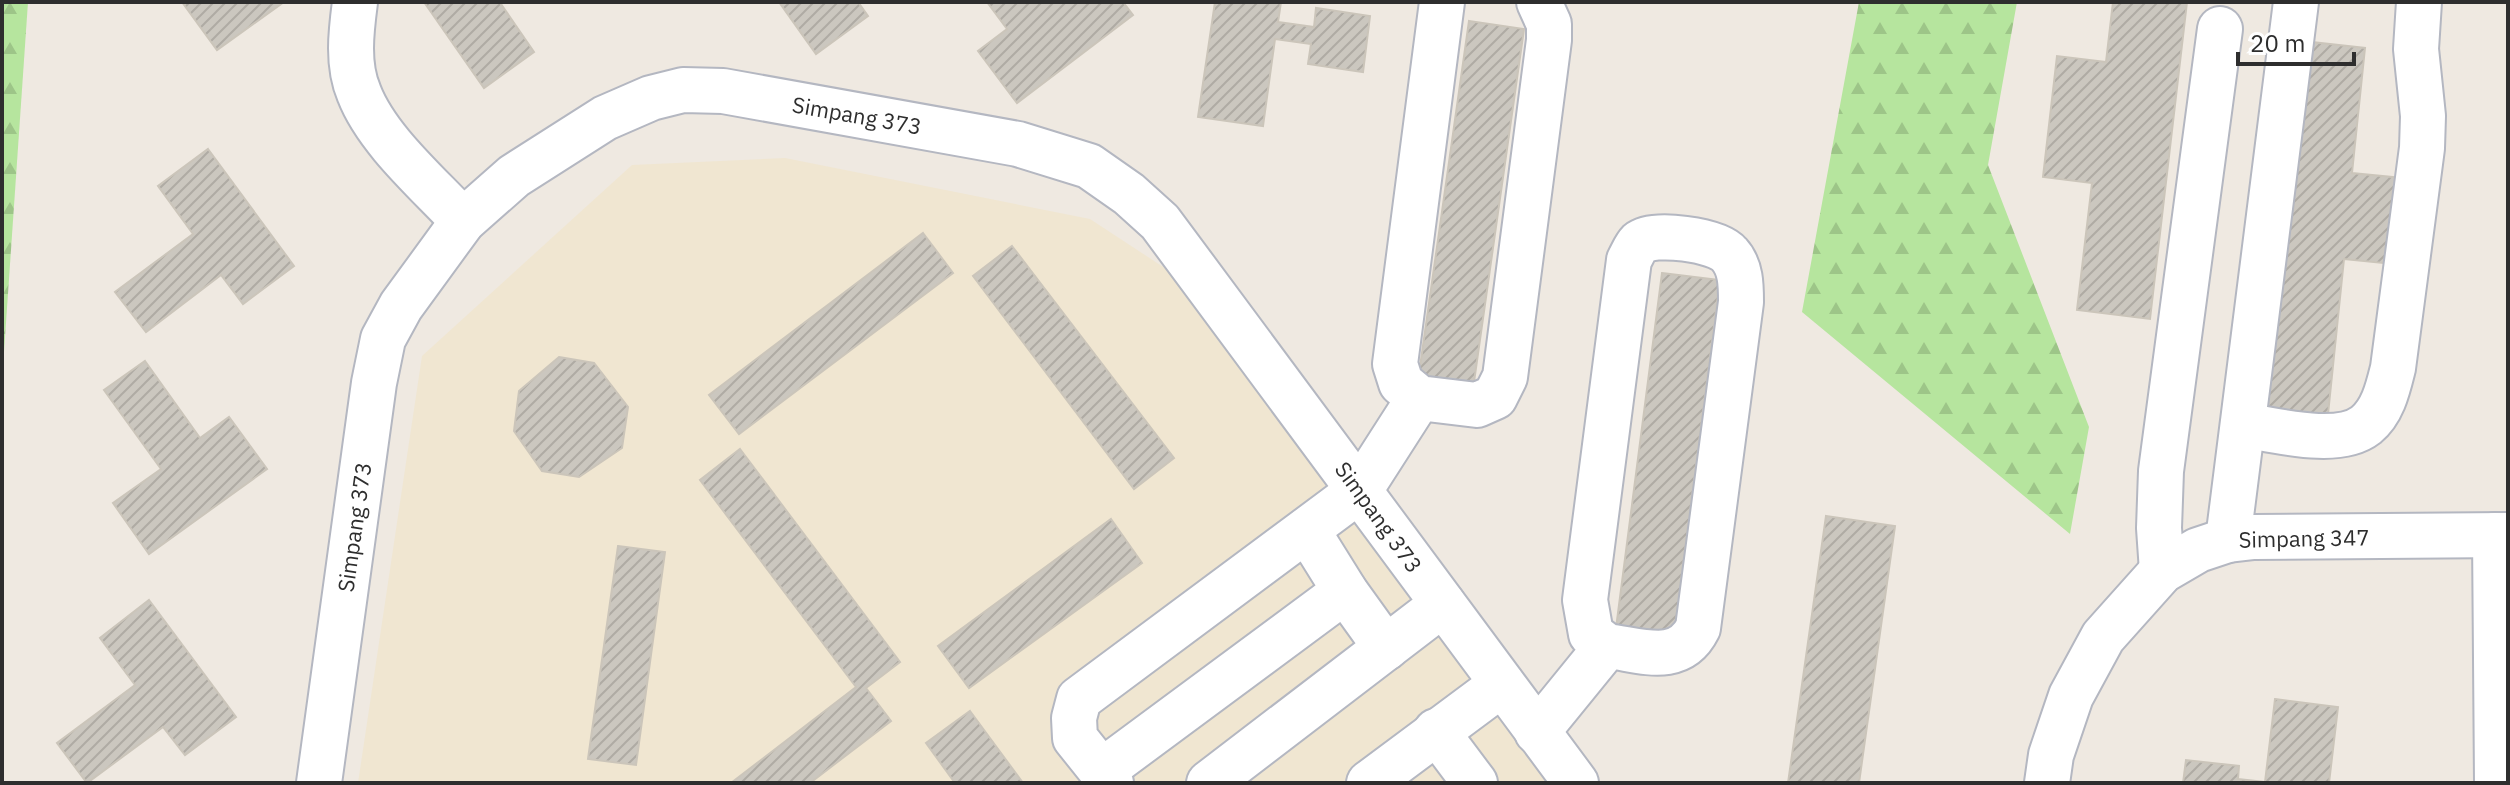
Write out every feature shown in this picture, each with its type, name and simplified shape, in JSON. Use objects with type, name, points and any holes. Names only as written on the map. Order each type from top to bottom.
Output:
[{"type":"street","points":[[355,2],[351,35],[358,93],[393,145],[463,221]]},
{"type":"street","points":[[1442,2],[1395,364],[1401,383],[1419,398],[1477,405],[1495,397],[1505,377],[1549,40],[1549,24],[1539,2]]},
{"type":"street","points":[[2228,540],[2296,2]]},
{"type":"street","points":[[2243,425],[2332,437],[2349,434],[2367,425],[2385,397],[2393,368],[2422,148],[2423,116],[2416,49],[2419,2]]},
{"type":"street","points":[[2162,571],[2159,528],[2161,471],[2220,29]]},
{"type":"street","name":"Simpang 373","points":[[319,783],[374,383],[383,339],[401,306],[463,221],[514,176],[605,118],[651,98],[683,90],[723,91],[1018,144],[1089,166],[1129,194],[1160,222],[1576,783]]},
{"type":"street","points":[[1654,237],[1673,237],[1721,247],[1736,265],[1741,281],[1741,302],[1698,628],[1684,647],[1673,653],[1607,646],[1591,634],[1585,600],[1629,260],[1639,244],[1654,237]]},
{"type":"street","points":[[1345,591],[1106,777],[1075,738],[1074,718],[1079,699],[1360,490],[1419,398]]},
{"type":"street","points":[[1307,530],[1386,648]]},
{"type":"street","points":[[2497,783],[2502,535]]},
{"type":"street","name":"Simpang 347","points":[[2047,783],[2051,755],[2071,696],[2103,637],[2162,571],[2198,550],[2228,540],[2254,537],[2502,535]]},
{"type":"street","points":[[1209,783],[1443,604]]},
{"type":"street","points":[[1537,732],[1607,646]]},
{"type":"street","points":[[1369,783],[1502,684]]},
{"type":"street","points":[[1436,731],[1475,783]]},
{"type":"shaded area","points":[[785,158],[1090,219],[1177,276],[1551,783],[358,783],[422,356],[632,165]]},
{"type":"green space","points":[[2,2],[28,2],[2,381]]},
{"type":"green space","points":[[1859,2],[2017,2],[1988,165],[2089,427],[2070,534],[1802,312]]},
{"type":"building","points":[[182,2],[284,2],[217,50]]},
{"type":"building","points":[[424,2],[504,2],[501,4],[534,52],[484,88]]},
{"type":"building","points":[[779,2],[858,2],[868,16],[816,54]]},
{"type":"building","points":[[987,2],[1123,2],[1133,15],[1017,103],[978,51],[1007,29]]},
{"type":"building","points":[[1215,2],[1281,2],[1278,22],[1314,27],[1316,8],[1370,16],[1363,72],[1308,64],[1311,44],[1275,39],[1263,126],[1198,117]]},
{"type":"building","points":[[2113,2],[2187,2],[2150,319],[2077,310],[2092,183],[2043,177],[2057,56],[2106,62]]},
{"type":"building","points":[[1469,21],[1524,29],[1473,389],[1418,381]]},
{"type":"building","points":[[2294,40],[2365,48],[2352,173],[2402,178],[2393,264],[2344,259],[2327,424],[2255,417]]},
{"type":"building","points":[[208,149],[294,266],[243,304],[221,275],[146,332],[115,292],[193,234],[158,186]]},
{"type":"building","points":[[923,233],[953,273],[739,434],[709,395]]},
{"type":"building","points":[[1012,246],[1174,458],[1134,489],[973,276]]},
{"type":"building","points":[[1662,273],[1720,280],[1673,643],[1615,636]]},
{"type":"building","points":[[559,357],[594,363],[628,407],[622,448],[579,477],[542,471],[514,431],[519,391]]},
{"type":"building","points":[[145,361],[200,438],[229,417],[267,469],[149,554],[113,503],[161,469],[104,390]]},
{"type":"building","points":[[740,449],[900,662],[866,688],[891,721],[810,783],[731,783],[856,687],[700,480]]},
{"type":"building","points":[[1826,516],[1895,526],[1859,783],[1788,783]]},
{"type":"building","points":[[1111,519],[1142,563],[969,688],[938,646]]},
{"type":"building","points":[[618,546],[665,552],[636,765],[588,759]]},
{"type":"building","points":[[149,600],[236,717],[185,755],[163,727],[87,783],[57,743],[135,685],[100,638]]},
{"type":"building","points":[[2275,699],[2338,707],[2329,783],[2183,783],[2186,760],[2239,766],[2238,779],[2265,782]]},
{"type":"building","points":[[970,711],[1023,783],[955,783],[926,743]]}]
